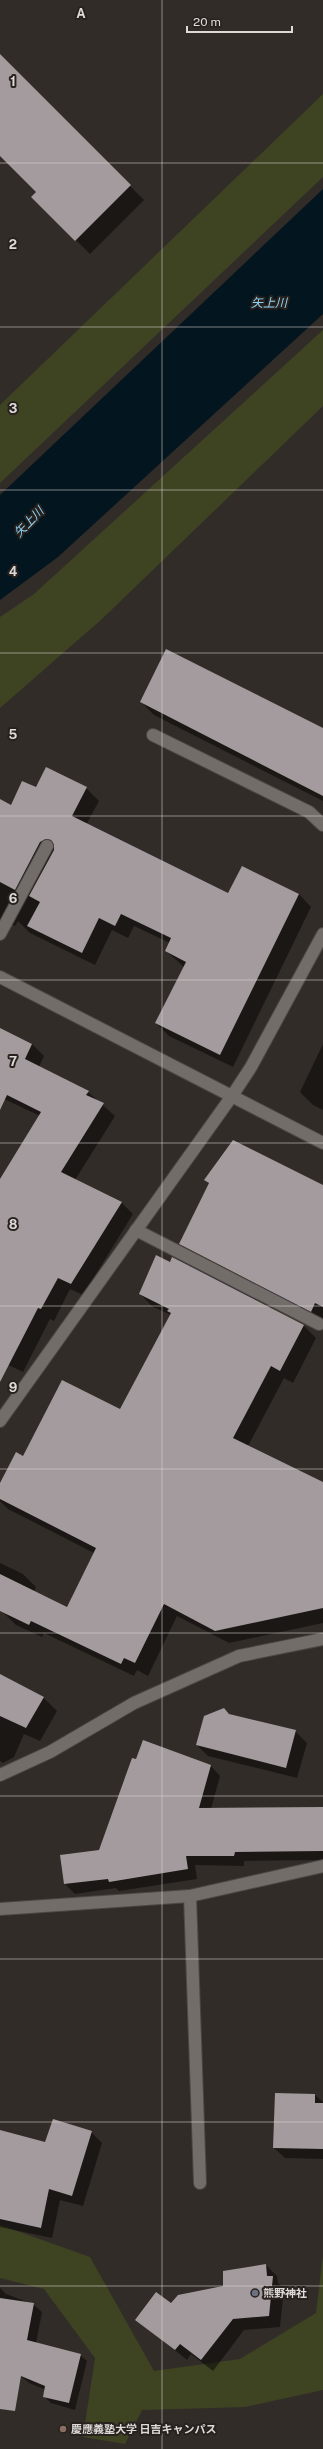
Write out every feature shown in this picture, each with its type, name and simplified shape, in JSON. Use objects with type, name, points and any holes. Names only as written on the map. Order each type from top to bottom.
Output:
[{"type":"street","points":[[153,735],[309,812],[323,825]]},
{"type":"street","points":[[0,934],[47,846]]},
{"type":"street","points":[[0,1421],[232,1096],[251,1067],[323,934]]},
{"type":"street","points":[[0,977],[323,1143]]},
{"type":"street","points":[[136,1230],[318,1324]]},
{"type":"street","points":[[0,1775],[50,1752],[134,1703],[239,1656],[323,1639]]},
{"type":"street","points":[[0,1909],[190,1896],[323,1866]]},
{"type":"street","points":[[190,1896],[200,2183]]},
{"type":"green space","points":[[323,94],[323,177],[0,483],[0,405]]},
{"type":"green space","points":[[323,330],[323,406],[102,619],[0,708],[0,617],[34,594]]},
{"type":"green space","points":[[0,2225],[90,2257],[154,2371],[240,2359],[316,2313],[323,2255],[323,2390],[245,2407],[142,2410],[125,2444],[83,2437],[95,2358],[44,2289],[0,2278]]},
{"type":"water","name":"矢上川","points":[[323,189],[323,314],[58,557],[0,600],[0,495]]},
{"type":"building","points":[[0,54],[131,185],[75,241],[31,197],[36,192],[0,156]]},
{"type":"building","points":[[166,649],[323,728],[323,796],[140,702]]},
{"type":"building","points":[[46,767],[87,787],[72,816],[228,893],[242,866],[299,894],[220,1055],[155,1023],[186,962],[165,951],[171,938],[121,914],[115,926],[99,918],[82,953],[27,926],[40,902],[29,896],[54,850],[54,845],[51,840],[46,839],[40,842],[15,890],[0,882],[0,799],[11,805],[22,781],[36,787]]},
{"type":"building","points":[[0,1028],[32,1044],[25,1059],[89,1091],[86,1095],[104,1103],[61,1172],[122,1202],[71,1284],[58,1278],[41,1309],[38,1308],[0,1382],[0,1179],[41,1112],[7,1095],[0,1110]]},
{"type":"building","points":[[233,1140],[323,1185],[323,1307],[315,1303],[311,1312],[179,1244],[209,1183],[204,1180]]},
{"type":"building","points":[[156,1255],[170,1262],[172,1257],[304,1325],[280,1371],[271,1366],[233,1438],[323,1482],[323,1608],[215,1631],[164,1604],[135,1663],[124,1658],[121,1664],[31,1621],[29,1625],[0,1611],[0,1574],[67,1607],[96,1548],[0,1499],[0,1483],[16,1452],[23,1456],[62,1380],[120,1409],[171,1313],[167,1311],[169,1309],[139,1294]]},
{"type":"building","points":[[0,1674],[44,1697],[26,1728],[0,1716]]},
{"type":"building","points":[[224,1708],[229,1714],[296,1730],[286,1768],[196,1745],[204,1716]]},
{"type":"building","points":[[143,1740],[211,1765],[199,1808],[323,1807],[323,1851],[235,1852],[234,1856],[186,1856],[188,1869],[109,1882],[108,1879],[64,1884],[60,1855],[99,1850],[132,1758],[136,1759]]},
{"type":"building","points":[[275,2093],[315,2094],[315,2103],[323,2103],[323,2149],[273,2148]]},
{"type":"building","points":[[53,2119],[92,2131],[72,2196],[49,2189],[41,2228],[0,2219],[0,2130],[45,2142]]},
{"type":"building","points":[[266,2264],[267,2276],[273,2276],[269,2316],[233,2319],[201,2360],[180,2344],[175,2350],[135,2320],[156,2292],[171,2303],[178,2295],[223,2286],[223,2271]]},
{"type":"building","points":[[0,2298],[34,2303],[27,2340],[81,2354],[69,2403],[43,2397],[45,2386],[21,2376],[15,2411],[0,2409]]},
{"type":"place","name":"熊野神社","points":[[255,2293]]},
{"type":"place","name":"慶應義塾大学 日吉キャンパス","points":[[63,2429]]}]
